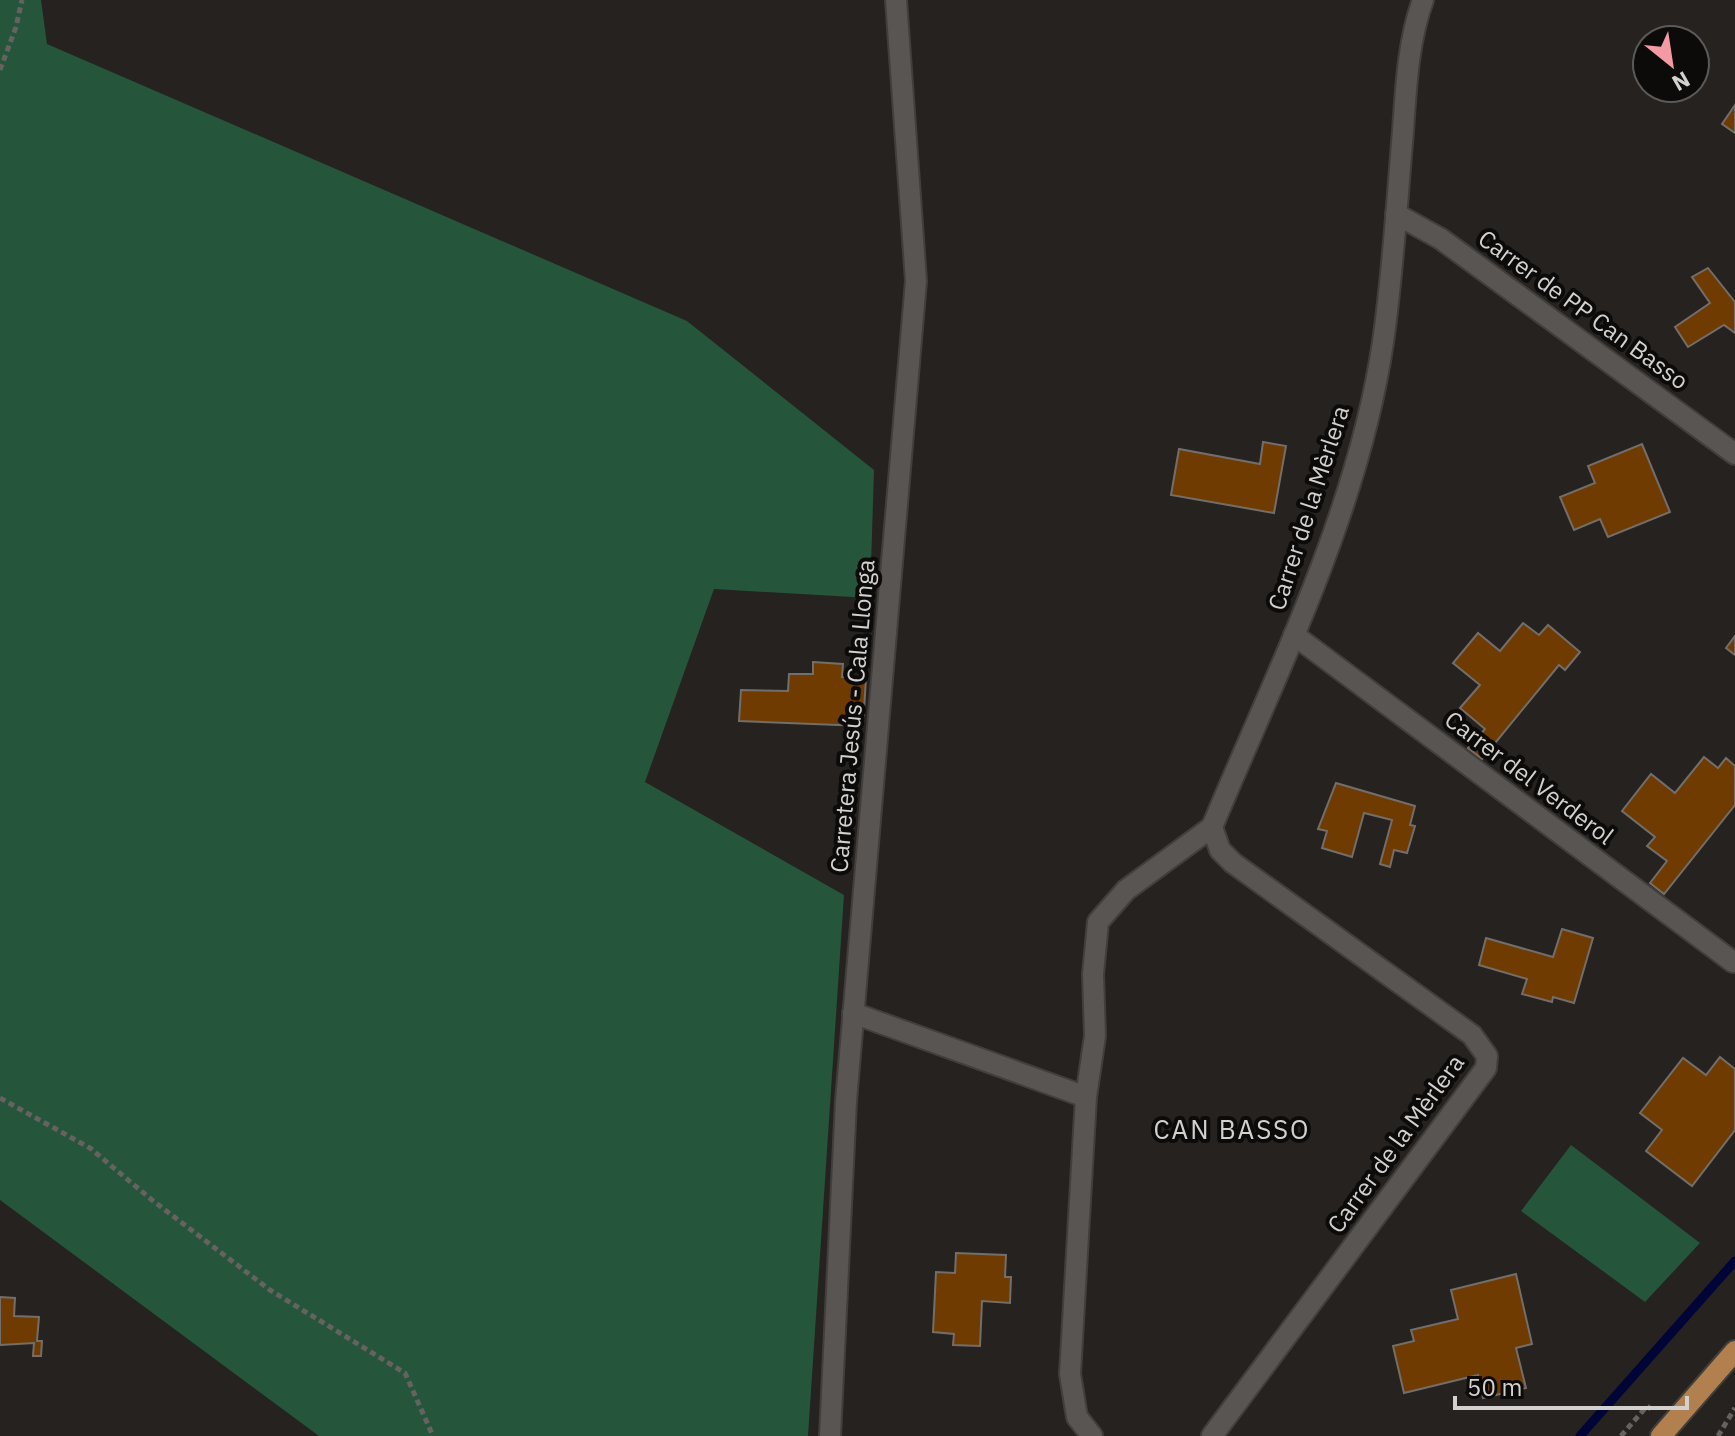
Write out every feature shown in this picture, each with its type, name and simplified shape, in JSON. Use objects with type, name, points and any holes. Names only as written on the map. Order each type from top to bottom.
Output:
[{"type":"main road","points":[[1661,1436],[1735,1351]]},
{"type":"street","name":"Carretera Jesús - Cala Llonga","points":[[830,1436],[853,1013],[916,281],[896,0]]},
{"type":"street","name":"Carrer de la Mèrlera","points":[[1212,1436],[1486,1068],[1487,1056],[1472,1035],[1233,863],[1220,850],[1212,827],[1294,635],[1363,436],[1383,343],[1406,84],[1419,6]]},
{"type":"street","name":"Carrer de PP Can Basso","points":[[1396,214],[1441,239],[1735,454]]},
{"type":"street","name":"Carrer del Verderol","points":[[1294,635],[1733,962]]},
{"type":"street","points":[[1092,1436],[1077,1417],[1070,1374],[1086,1097],[1095,1036],[1093,974],[1098,922],[1126,890],[1212,827]]},
{"type":"street","points":[[853,1013],[1086,1097]]},
{"type":"path","points":[[0,70],[22,0]]},
{"type":"path","points":[[0,1098],[90,1148],[152,1200],[270,1290],[405,1373],[433,1436]]},
{"type":"path","points":[[1621,1436],[1647,1406]]},
{"type":"path","points":[[1718,1436],[1735,1408]]},
{"type":"green space","points":[[0,0],[41,0],[47,44],[687,321],[874,470],[870,598],[714,589],[645,782],[844,895],[808,1436],[319,1436],[0,1200]]},
{"type":"green space","points":[[1571,1145],[1700,1243],[1645,1302],[1521,1211]]},
{"type":"building","points":[[1735,105],[1735,133],[1722,124]]},
{"type":"building","points":[[1708,268],[1735,302],[1735,333],[1724,325],[1688,347],[1675,327],[1710,303],[1692,277]]},
{"type":"building","points":[[1263,442],[1286,446],[1274,513],[1171,495],[1179,449],[1260,464]]},
{"type":"building","points":[[1642,444],[1670,512],[1608,537],[1600,519],[1574,530],[1560,497],[1595,483],[1588,466]]},
{"type":"building","points":[[1523,623],[1539,635],[1548,625],[1580,652],[1565,670],[1559,665],[1482,759],[1468,748],[1485,729],[1460,708],[1480,685],[1453,663],[1478,633],[1500,651]]},
{"type":"building","points":[[1735,636],[1735,655],[1726,648]]},
{"type":"building","points":[[813,662],[843,664],[842,677],[866,678],[863,726],[739,721],[741,690],[788,691],[789,674],[813,674]]},
{"type":"building","points":[[1704,757],[1718,768],[1726,758],[1735,766],[1735,805],[1664,894],[1650,883],[1667,861],[1647,846],[1655,837],[1622,811],[1651,774],[1675,793]]},
{"type":"building","points":[[1336,783],[1415,806],[1410,825],[1415,826],[1407,853],[1394,850],[1390,867],[1380,864],[1392,820],[1364,813],[1352,857],[1322,848],[1327,831],[1318,829]]},
{"type":"building","points":[[1562,929],[1593,938],[1574,1003],[1553,997],[1552,1002],[1522,994],[1527,979],[1479,965],[1486,938],[1553,957]]},
{"type":"building","points":[[1720,1057],[1735,1069],[1735,1130],[1692,1186],[1646,1151],[1662,1130],[1640,1113],[1683,1058],[1706,1075]]},
{"type":"building","points":[[956,1253],[1006,1255],[1005,1277],[1011,1277],[1010,1303],[982,1301],[980,1346],[953,1345],[954,1334],[933,1332],[936,1272],[955,1273]]},
{"type":"building","points":[[1516,1274],[1532,1344],[1516,1348],[1526,1388],[1483,1398],[1478,1375],[1404,1393],[1393,1346],[1414,1341],[1411,1330],[1458,1319],[1451,1290]]},
{"type":"building","points":[[0,1297],[15,1298],[14,1316],[39,1317],[37,1341],[42,1341],[41,1356],[33,1356],[34,1343],[0,1345]]},
{"type":"waterway","points":[[1580,1436],[1735,1261]]},
{"type":"district","name":"CAN BASSO","points":[[1232,1130]]}]
